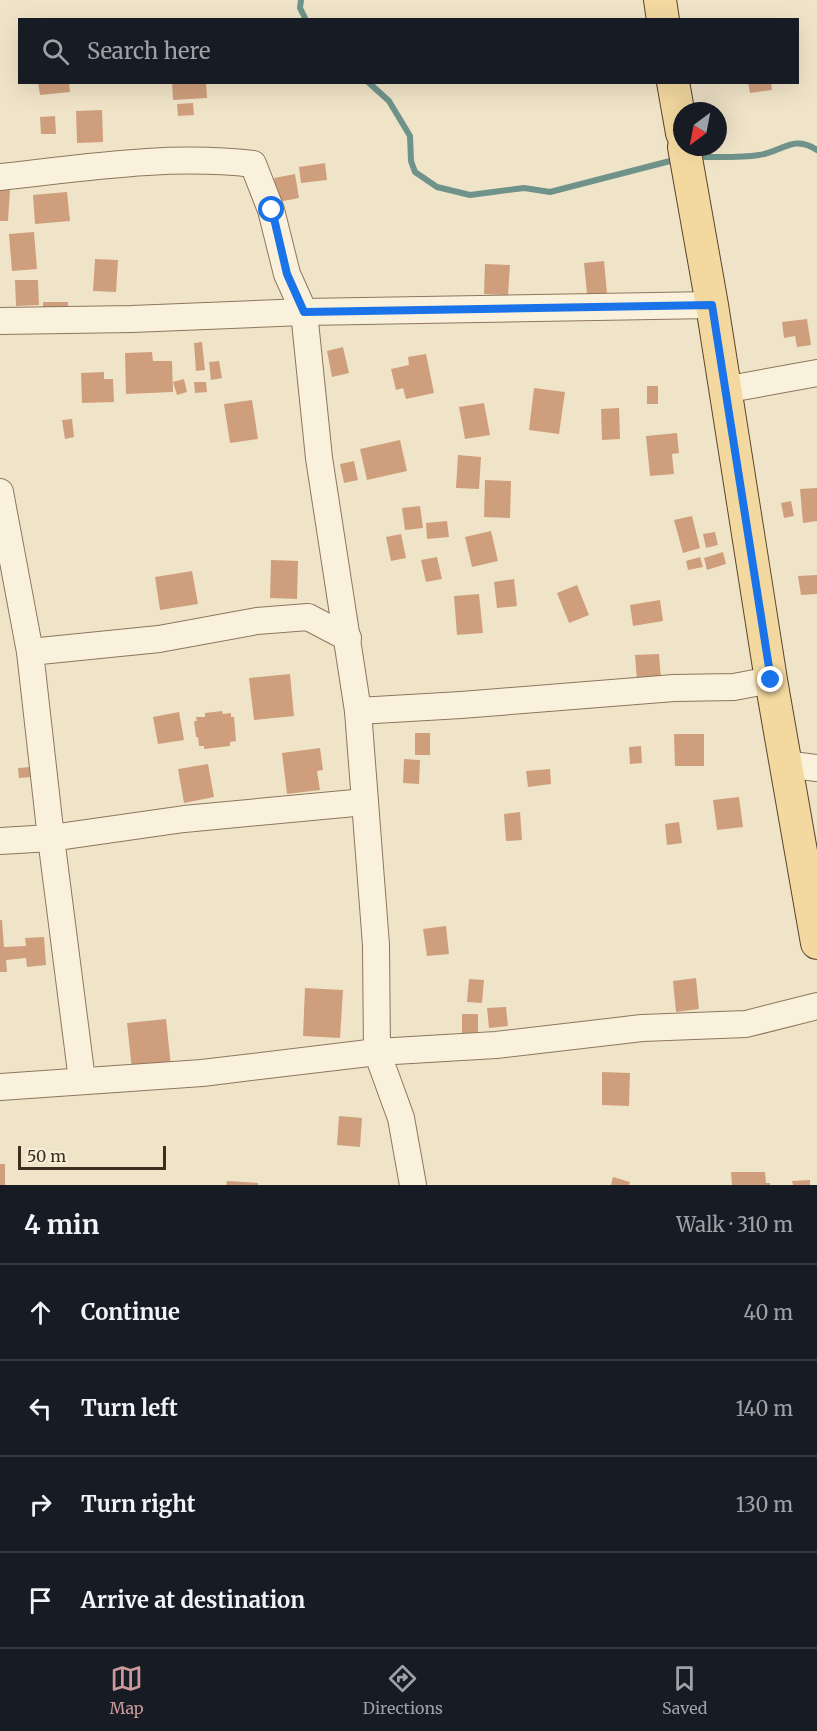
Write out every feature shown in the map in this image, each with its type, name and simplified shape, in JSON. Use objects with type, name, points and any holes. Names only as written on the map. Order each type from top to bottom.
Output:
[{"type":"main road","points":[[660,0],[663,18]]},
{"type":"main road","points":[[673,84],[677,102]]},
{"type":"main road","points":[[686,156],[712,305],[785,764],[817,943]]},
{"type":"street","points":[[0,177],[135,163],[229,161],[253,164],[272,210],[287,274],[304,312],[319,458],[358,711],[376,945],[377,1052],[401,1118],[413,1185]]},
{"type":"street","points":[[0,321],[132,319],[304,312],[712,305]]},
{"type":"street","points":[[724,390],[817,373]]},
{"type":"street","points":[[0,492],[30,652],[82,1080]]},
{"type":"street","points":[[30,652],[159,639],[257,621],[308,617],[348,638]]},
{"type":"street","points":[[358,711],[674,688],[734,687],[771,680]]},
{"type":"street","points":[[785,764],[817,768]]},
{"type":"street","points":[[0,841],[51,838],[184,819],[365,802]]},
{"type":"street","points":[[0,1087],[202,1073],[377,1052],[496,1045],[642,1028],[746,1024],[817,1006]]},
{"type":"building","points":[[38,84],[69,84],[70,92],[40,95]]},
{"type":"building","points":[[172,84],[206,84],[207,98],[173,100]]},
{"type":"building","points":[[748,84],[771,84],[772,90],[750,93]]},
{"type":"building","points":[[193,103],[194,115],[178,116],[177,104]]},
{"type":"building","points":[[102,110],[103,142],[77,143],[76,111]]},
{"type":"building","points":[[55,116],[56,134],[41,134],[40,117]]},
{"type":"building","points":[[325,163],[327,180],[301,183],[299,167]]},
{"type":"building","points":[[295,174],[299,198],[278,202],[274,178]]},
{"type":"building","points":[[0,190],[10,190],[8,221],[0,221]]},
{"type":"building","points":[[67,192],[70,221],[35,224],[33,195]]},
{"type":"building","points":[[34,232],[37,269],[12,271],[9,234]]},
{"type":"building","points":[[95,259],[118,260],[116,292],[93,291]]},
{"type":"building","points":[[604,261],[607,293],[587,294],[584,263]]},
{"type":"building","points":[[485,264],[510,265],[508,295],[484,294]]},
{"type":"building","points":[[15,280],[38,280],[39,305],[16,306]]},
{"type":"building","points":[[43,302],[68,302],[68,313],[43,313]]},
{"type":"building","points":[[807,319],[811,345],[797,347],[795,336],[784,338],[782,322]]},
{"type":"building","points":[[202,342],[205,370],[196,371],[194,343]]},
{"type":"building","points":[[343,347],[349,373],[332,377],[327,351]]},
{"type":"building","points":[[152,352],[153,361],[172,361],[173,392],[126,394],[125,353]]},
{"type":"building","points":[[426,354],[434,393],[406,399],[403,388],[396,390],[391,369],[409,365],[408,357]]},
{"type":"building","points":[[219,361],[222,378],[211,380],[209,362]]},
{"type":"building","points":[[104,372],[104,379],[113,379],[114,402],[82,403],[81,373]]},
{"type":"building","points":[[184,379],[187,392],[177,395],[173,382]]},
{"type":"building","points":[[194,382],[206,382],[207,392],[195,393]]},
{"type":"building","points":[[647,386],[658,386],[658,404],[647,404]]},
{"type":"building","points":[[534,388],[565,392],[559,434],[529,430]]},
{"type":"building","points":[[252,400],[258,439],[230,443],[224,404]]},
{"type":"building","points":[[484,403],[490,435],[465,439],[459,407]]},
{"type":"building","points":[[619,408],[620,439],[602,440],[601,409]]},
{"type":"building","points":[[72,419],[74,437],[65,439],[62,420]]},
{"type":"building","points":[[677,433],[679,453],[672,454],[674,474],[650,476],[646,436]]},
{"type":"building","points":[[400,440],[407,471],[367,480],[360,449]]},
{"type":"building","points":[[458,455],[481,457],[479,489],[456,488]]},
{"type":"building","points":[[354,461],[358,480],[344,483],[340,464]]},
{"type":"building","points":[[485,480],[511,481],[510,518],[484,517]]},
{"type":"building","points":[[817,488],[817,521],[803,523],[800,489]]},
{"type":"building","points":[[791,501],[794,516],[784,518],[781,503]]},
{"type":"building","points":[[420,506],[423,528],[405,530],[402,508]]},
{"type":"building","points":[[692,516],[700,548],[683,553],[674,520]]},
{"type":"building","points":[[447,521],[449,537],[427,539],[426,523]]},
{"type":"building","points":[[491,531],[498,561],[472,567],[465,537]]},
{"type":"building","points":[[715,532],[718,545],[706,548],[703,534]]},
{"type":"building","points":[[401,534],[406,558],[391,561],[386,537]]},
{"type":"building","points":[[723,552],[726,564],[707,570],[704,558]]},
{"type":"building","points":[[437,557],[442,579],[426,582],[421,560]]},
{"type":"building","points":[[700,557],[703,567],[688,570],[686,561]]},
{"type":"building","points":[[271,560],[298,561],[297,599],[270,598]]},
{"type":"building","points":[[192,571],[198,604],[160,610],[155,577]]},
{"type":"building","points":[[817,575],[817,594],[801,595],[798,576]]},
{"type":"building","points":[[514,579],[517,606],[497,608],[494,582]]},
{"type":"building","points":[[577,585],[589,615],[569,623],[557,593]]},
{"type":"building","points":[[479,594],[483,633],[457,635],[454,596]]},
{"type":"building","points":[[660,600],[663,621],[633,626],[630,605]]},
{"type":"building","points":[[659,654],[661,679],[637,681],[635,655]]},
{"type":"building","points":[[290,674],[294,716],[254,720],[249,678]]},
{"type":"building","points":[[222,711],[223,714],[231,713],[231,717],[234,717],[236,741],[230,742],[230,746],[204,749],[204,746],[199,746],[194,721],[197,721],[196,717],[205,717],[205,713]]},
{"type":"building","points":[[179,712],[184,740],[158,744],[153,717]]},
{"type":"building","points":[[415,733],[430,733],[430,755],[415,755]]},
{"type":"building","points":[[674,734],[704,734],[704,766],[675,766]]},
{"type":"building","points":[[641,746],[642,763],[630,764],[629,747]]},
{"type":"building","points":[[320,748],[323,770],[317,771],[320,790],[287,794],[282,753]]},
{"type":"building","points":[[404,759],[420,760],[419,784],[403,783]]},
{"type":"building","points":[[208,764],[214,797],[184,803],[178,769]]},
{"type":"building","points":[[31,767],[32,777],[19,778],[18,768]]},
{"type":"building","points":[[550,769],[551,784],[528,787],[526,771]]},
{"type":"building","points":[[739,797],[743,827],[717,830],[713,800]]},
{"type":"building","points":[[520,812],[522,840],[506,841],[504,814]]},
{"type":"building","points":[[679,822],[682,843],[667,845],[665,824]]},
{"type":"building","points":[[0,920],[2,920],[4,947],[26,946],[25,938],[44,937],[46,965],[27,967],[26,958],[6,960],[7,972],[0,972]]},
{"type":"building","points":[[446,926],[449,954],[427,956],[423,929]]},
{"type":"building","points":[[696,978],[699,1009],[676,1012],[673,981]]},
{"type":"building","points":[[469,979],[484,980],[482,1003],[467,1002]]},
{"type":"building","points":[[305,988],[343,990],[340,1038],[303,1036]]},
{"type":"building","points":[[506,1007],[508,1026],[489,1028],[487,1008]]},
{"type":"building","points":[[462,1014],[478,1014],[478,1040],[462,1040]]},
{"type":"building","points":[[166,1019],[171,1066],[132,1070],[127,1023]]},
{"type":"building","points":[[602,1072],[630,1073],[629,1106],[602,1105]]},
{"type":"building","points":[[339,1116],[362,1118],[360,1147],[337,1145]]},
{"type":"building","points":[[0,1164],[5,1164],[5,1185],[0,1185]]},
{"type":"building","points":[[731,1172],[765,1172],[766,1183],[770,1185],[732,1185]]},
{"type":"building","points":[[613,1177],[630,1182],[629,1185],[611,1185]]},
{"type":"building","points":[[810,1180],[810,1185],[793,1185],[792,1181]]},
{"type":"building","points":[[227,1181],[258,1183],[258,1185],[226,1185]]},
{"type":"waterway","points":[[301,0],[300,8],[305,18]]},
{"type":"waterway","points":[[370,84],[389,101],[410,136],[411,161],[415,172],[437,187],[470,195],[524,188],[550,192],[674,160]]},
{"type":"waterway","points":[[701,157],[759,155],[794,144],[809,145],[817,150]]},
{"type":"route","points":[[272,210],[287,274],[304,312],[712,305],[771,680]]}]
